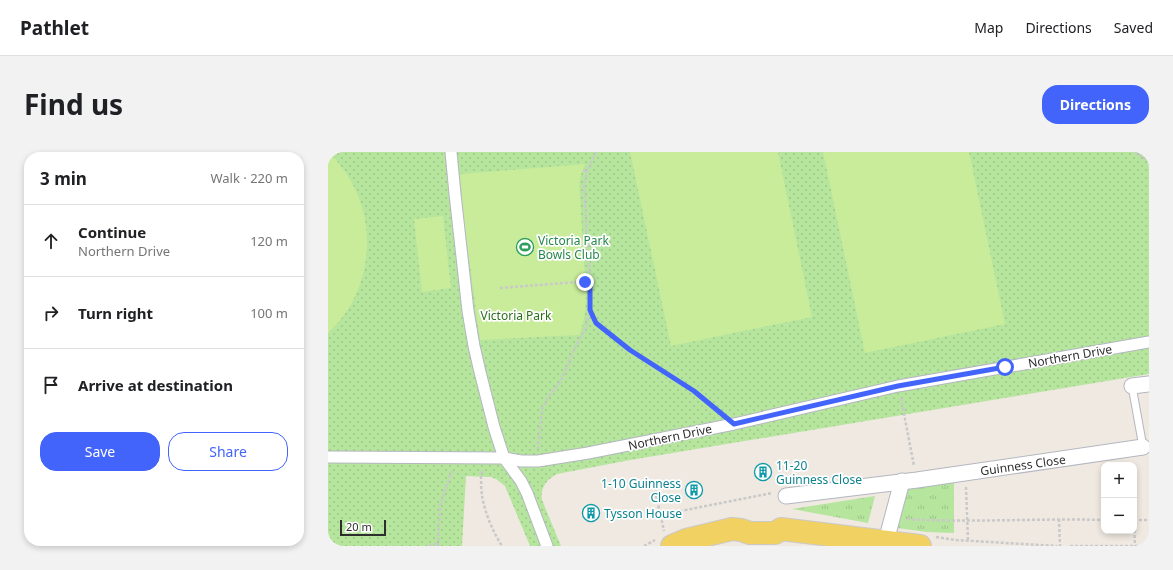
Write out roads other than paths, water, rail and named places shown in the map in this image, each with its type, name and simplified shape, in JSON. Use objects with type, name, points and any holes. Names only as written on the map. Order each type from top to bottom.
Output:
[{"type":"main road","points":[[669,541],[686,540],[732,529],[741,530],[764,537],[781,529],[887,541],[927,542]]},
{"type":"street","points":[[451,152],[461,254],[474,346],[494,427],[504,458],[524,487],[547,546]]},
{"type":"street","name":"Northern Drive","points":[[328,457],[504,458],[521,461],[538,461],[588,453],[734,424],[898,386],[1149,342]]},
{"type":"street","points":[[1132,386],[1149,384]]},
{"type":"street","name":"Guinness Close","points":[[786,496],[917,480],[1143,447]]},
{"type":"street","points":[[887,541],[902,481]]},
{"type":"lane","points":[[1132,386],[1143,447]]},
{"type":"place","name":"Victoria Park Bowls Club","points":[[525,247]]},
{"type":"place","name":"11-20 Guinness Close","points":[[763,472]]},
{"type":"place","name":"1-10 Guinness Close","points":[[694,490]]},
{"type":"place","name":"Tysson House","points":[[591,513]]},
{"type":"park label","name":"Victoria Park","points":[[516,315]]}]
